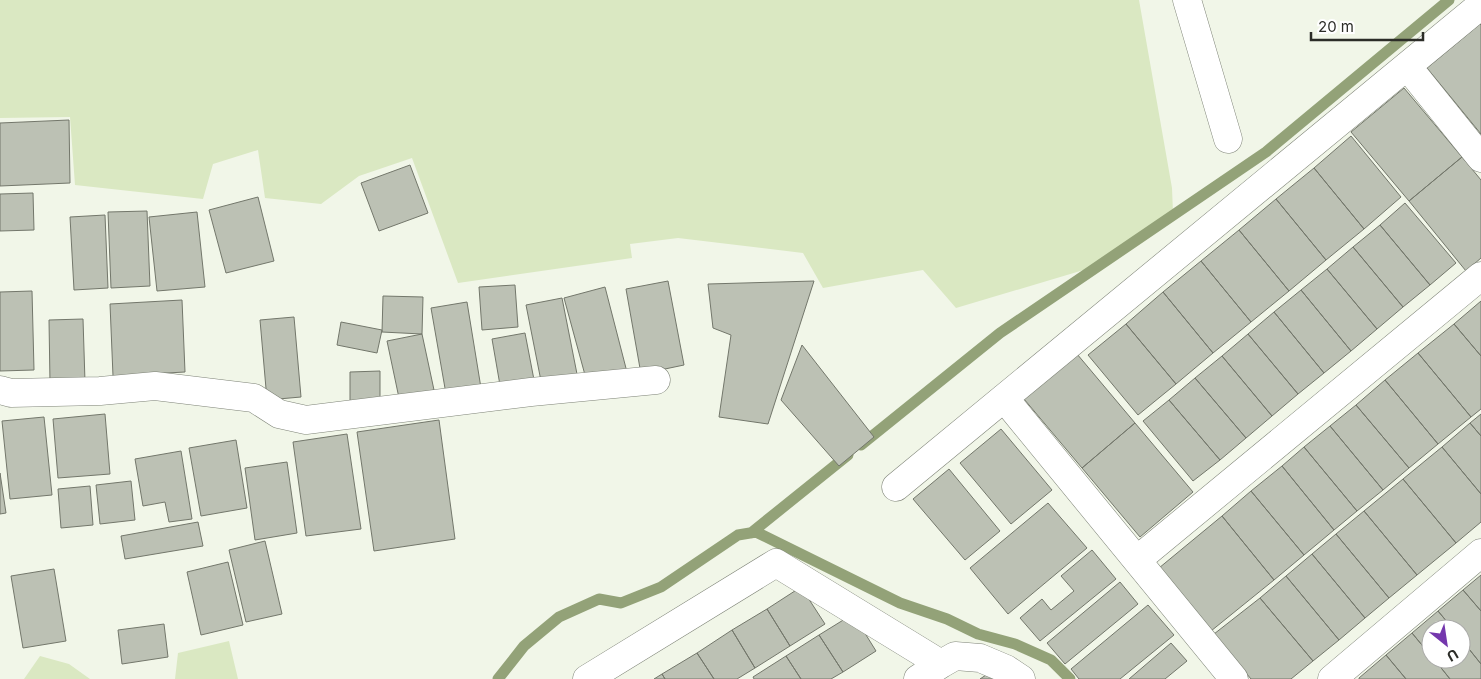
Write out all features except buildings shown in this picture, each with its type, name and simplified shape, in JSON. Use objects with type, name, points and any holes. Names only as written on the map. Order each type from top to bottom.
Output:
[{"type":"street","points":[[1186,0],[1228,139]]},
{"type":"street","points":[[896,487],[1481,5]]},
{"type":"street","points":[[1407,66],[1481,158]]},
{"type":"street","points":[[1137,560],[1481,276]]},
{"type":"street","points":[[0,390],[12,393],[90,391],[155,386],[254,398],[279,414],[306,420],[531,392],[656,380]]},
{"type":"street","points":[[1004,398],[1234,679]]},
{"type":"street","points":[[1332,679],[1481,553]]},
{"type":"street","points":[[587,679],[776,563],[941,664]]},
{"type":"street","points":[[918,679],[956,656],[980,658],[1006,669],[1021,679]]},
{"type":"green space","points":[[0,0],[1139,0],[1172,188],[1173,213],[1097,266],[956,308],[923,270],[823,288],[803,253],[678,238],[630,244],[632,258],[458,283],[412,158],[359,176],[321,204],[265,198],[258,150],[213,164],[203,199],[75,185],[70,117],[0,118]]},
{"type":"green space","points":[[229,641],[238,679],[175,679],[178,653]]},
{"type":"green space","points":[[40,656],[69,664],[90,679],[24,679]]},
{"type":"waterway","points":[[861,445],[1000,333],[1266,152],[1449,0]]},
{"type":"waterway","points":[[751,533],[848,455]]},
{"type":"waterway","points":[[498,679],[524,646],[559,617],[599,599],[621,603],[661,587],[738,535],[756,532],[900,603],[947,619],[978,634],[1015,644],[1051,660],[1070,679]]}]
